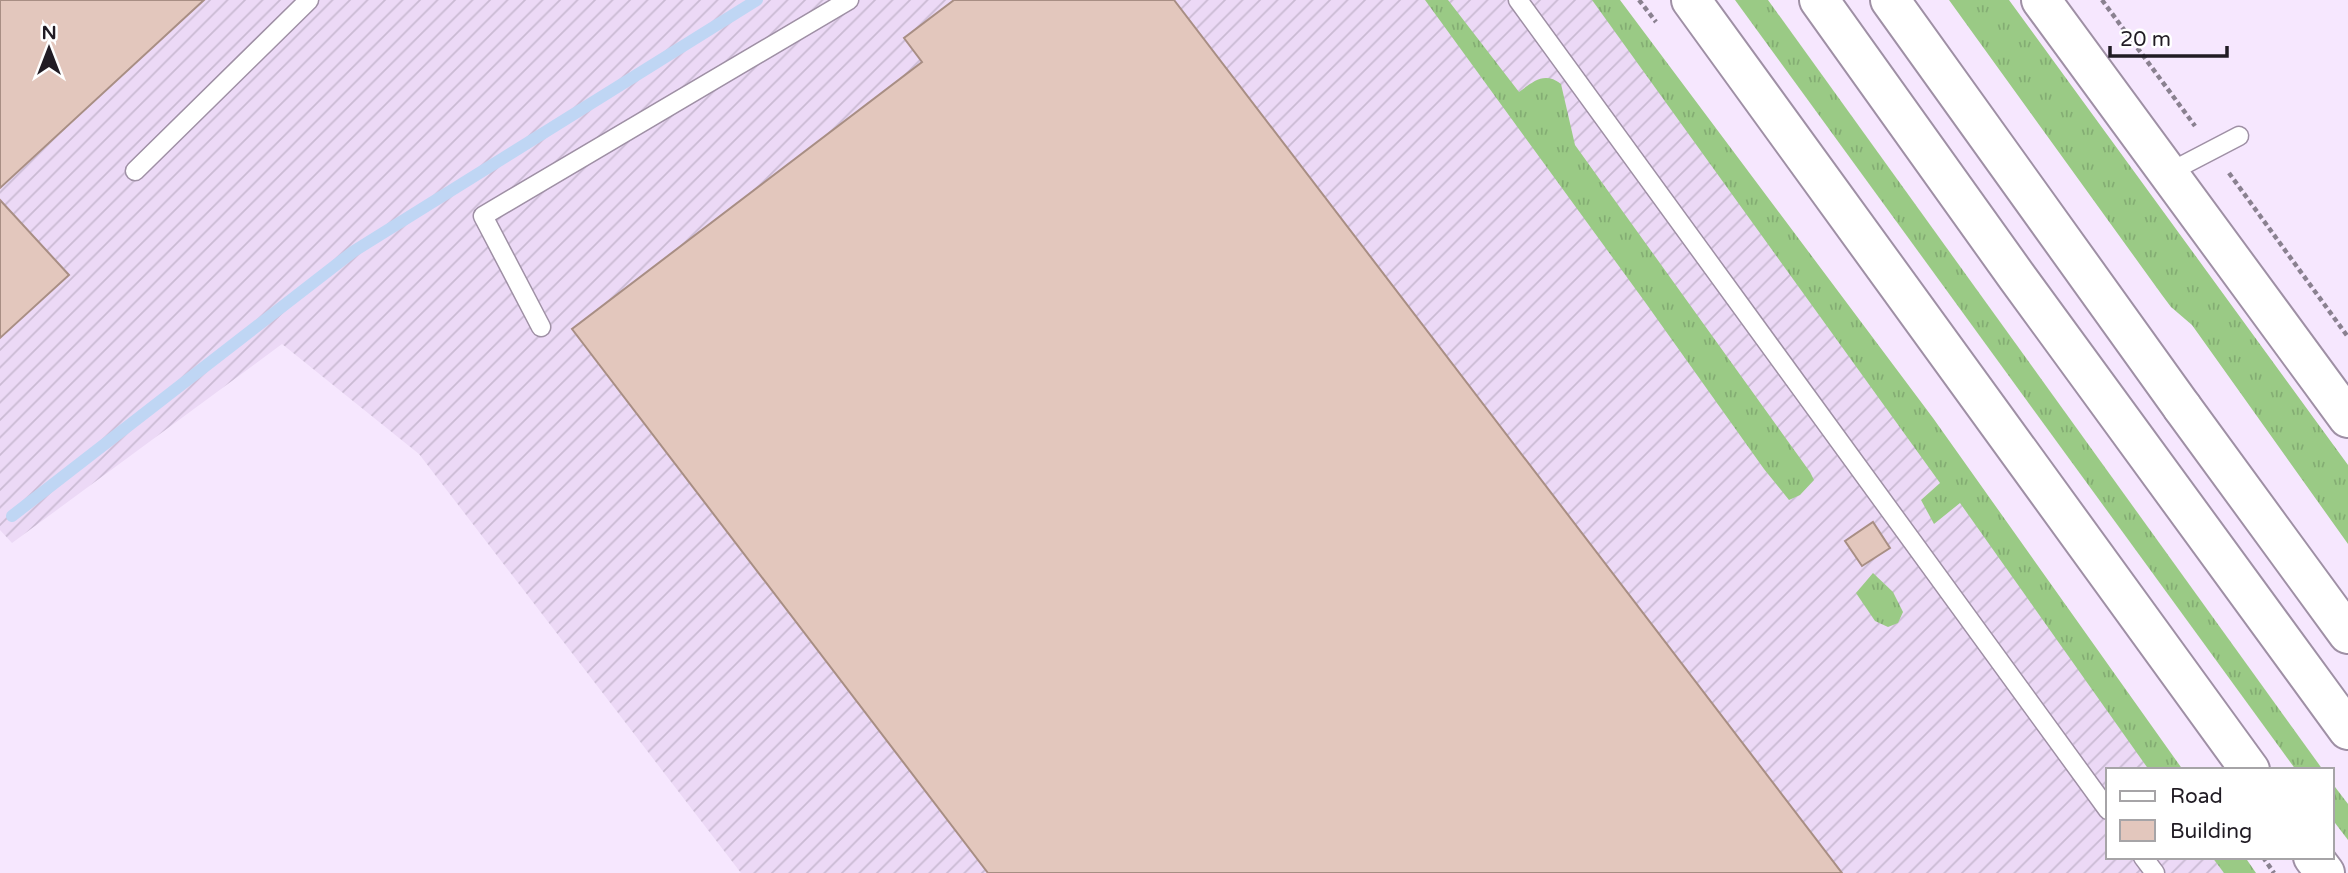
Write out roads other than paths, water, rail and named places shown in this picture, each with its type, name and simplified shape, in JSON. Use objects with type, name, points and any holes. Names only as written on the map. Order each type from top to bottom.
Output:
[{"type":"main road","points":[[1690,0],[2249,768]]},
{"type":"main road","points":[[1819,0],[2017,277],[2348,730]]},
{"type":"main road","points":[[1890,0],[2348,634]]},
{"type":"main road","points":[[2041,0],[2348,418]]},
{"type":"lane","points":[[135,172],[309,0]]},
{"type":"lane","points":[[541,327],[483,216],[849,0]]},
{"type":"lane","points":[[1518,0],[2106,807]]},
{"type":"lane","points":[[2168,173],[2239,136]]},
{"type":"waterway","points":[[12,516],[354,251],[757,0]]}]
